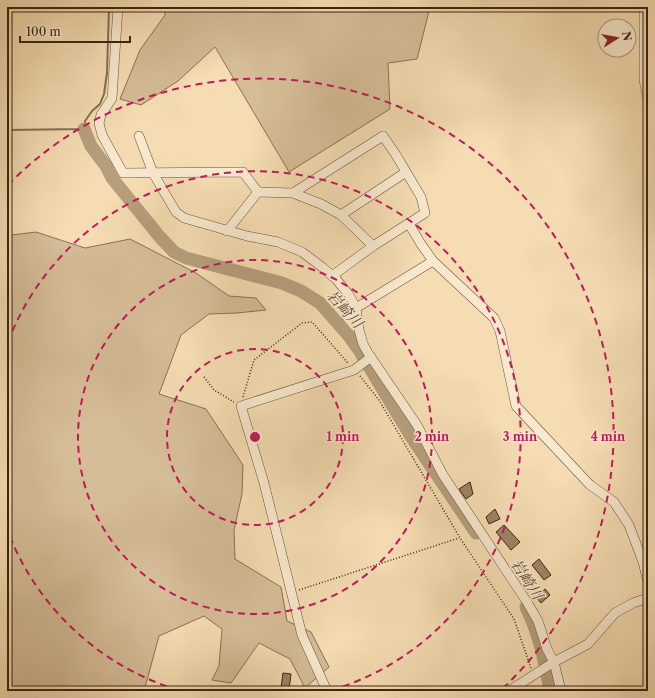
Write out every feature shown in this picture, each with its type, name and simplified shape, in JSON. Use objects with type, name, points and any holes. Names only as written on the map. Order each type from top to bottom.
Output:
[{"type":"street","points":[[118,7],[112,98],[101,115],[99,123],[102,135],[123,173],[243,172],[258,192]]},
{"type":"street","points":[[644,7],[644,80],[648,99]]},
{"type":"street","points":[[139,136],[153,173],[176,212],[184,218],[247,236],[278,242],[302,252],[332,276],[349,295],[356,308],[359,330],[363,344],[418,425],[443,475],[538,621],[561,691]]},
{"type":"street","points":[[294,193],[383,136],[421,197],[425,213],[374,246],[332,276]]},
{"type":"street","points":[[341,215],[406,172]]},
{"type":"street","points":[[258,192],[294,193],[321,204],[341,215],[374,246]]},
{"type":"street","points":[[228,231],[258,192]]},
{"type":"street","points":[[409,224],[433,261],[494,318],[500,331],[516,406],[590,485],[614,502],[629,525],[643,562],[648,582]]},
{"type":"street","points":[[346,316],[356,308],[433,261]]},
{"type":"street","points":[[327,691],[302,635],[264,483],[241,406],[354,370],[371,357]]},
{"type":"street","points":[[509,691],[552,664],[588,644],[615,613],[633,603],[648,598]]},
{"type":"path","points":[[204,377],[214,390],[241,406],[254,360],[302,323],[312,322],[379,400],[460,538],[514,619],[535,675]]},
{"type":"path","points":[[291,592],[460,538]]},
{"type":"shaded area","points":[[165,7],[429,7],[429,11],[417,59],[388,63],[390,109],[289,172],[215,47],[178,81],[141,105],[120,99],[140,50],[165,15]]},
{"type":"shaded area","points":[[36,232],[85,248],[130,239],[196,273],[229,296],[256,298],[266,310],[209,314],[181,335],[159,394],[206,409],[243,465],[242,494],[234,530],[235,559],[281,587],[287,621],[311,632],[329,667],[305,688],[290,659],[259,643],[231,683],[212,680],[219,666],[222,629],[204,616],[159,636],[144,691],[7,691],[7,235]]},
{"type":"building","points":[[470,482],[473,494],[466,499],[459,489]]},
{"type":"building","points":[[495,509],[500,519],[489,524],[486,517]]},
{"type":"building","points":[[504,525],[520,542],[511,550],[496,532]]},
{"type":"building","points":[[539,559],[551,575],[544,580],[532,565]]},
{"type":"building","points":[[545,589],[550,595],[541,603],[536,597]]},
{"type":"building","points":[[283,673],[291,674],[289,690],[281,688]]},
{"type":"waterway","name":"岩崎川","points":[[7,130],[84,129],[85,121],[92,111],[100,104],[104,94],[107,73],[109,7]]},
{"type":"waterway","name":"岩崎川","points":[[84,129],[91,146],[106,166],[112,178],[159,236],[174,252],[186,258],[282,283],[301,291],[320,303],[349,336],[359,350],[410,435],[476,533]]},
{"type":"waterway","name":"岩崎川","points":[[526,607],[535,627],[550,691]]}]
